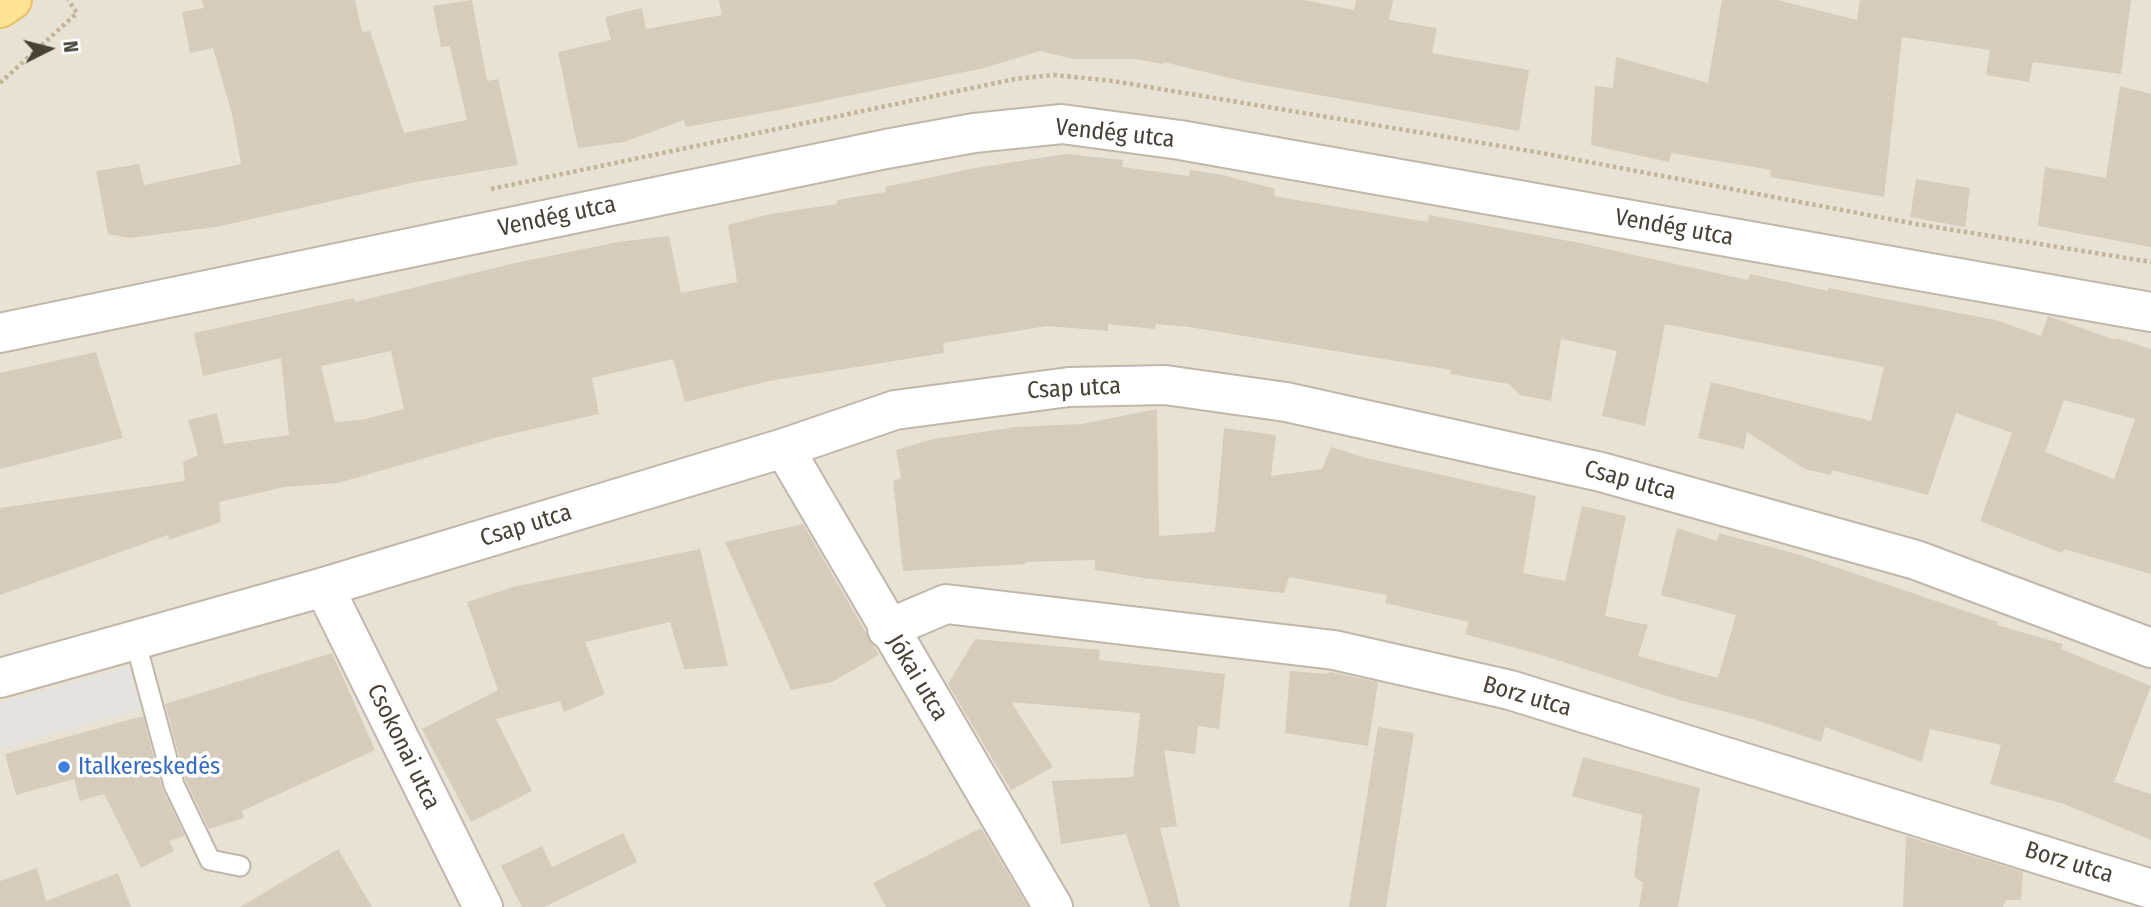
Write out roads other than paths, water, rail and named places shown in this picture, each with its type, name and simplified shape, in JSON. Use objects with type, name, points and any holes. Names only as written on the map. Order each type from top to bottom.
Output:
[{"type":"main road","points":[[0,8],[12,0]]},
{"type":"street","name":"Vendég utca","points":[[0,333],[886,149],[974,133],[1062,124],[1180,140],[2151,312]]},
{"type":"street","name":"Csap utca","points":[[0,678],[324,587],[785,448],[895,410],[1069,387],[1165,385],[1286,401],[1601,472],[1916,561],[2151,648]]},
{"type":"street","name":"Jókai utca","points":[[785,448],[887,629],[1053,907]]},
{"type":"street","name":"Csokonai utca","points":[[324,587],[483,907]]},
{"type":"street","name":"Borz utca","points":[[887,629],[946,604],[1334,650],[1510,690],[2151,889]]},
{"type":"lane","points":[[135,640],[173,785],[210,860],[240,866]]},
{"type":"place","name":"Italkereskedés","points":[[64,767]]}]
